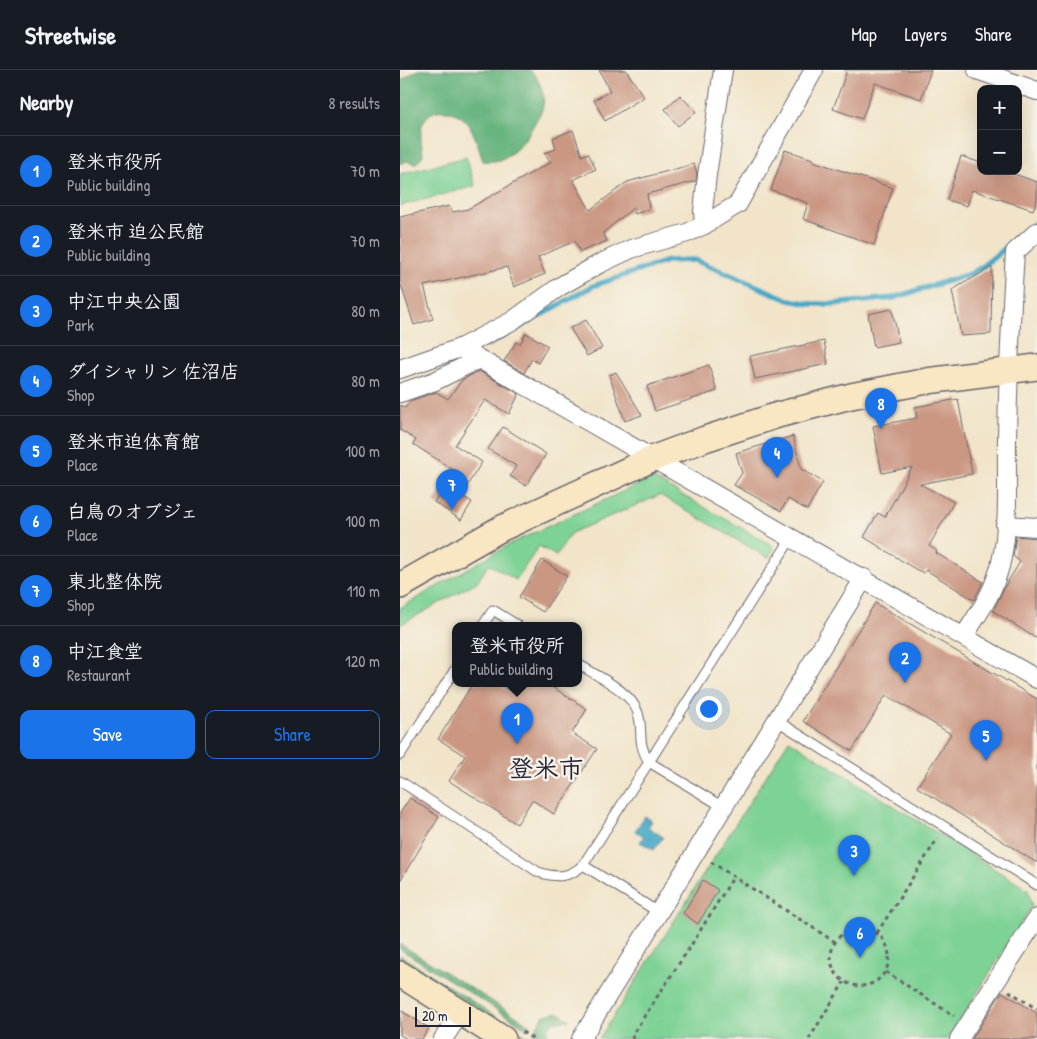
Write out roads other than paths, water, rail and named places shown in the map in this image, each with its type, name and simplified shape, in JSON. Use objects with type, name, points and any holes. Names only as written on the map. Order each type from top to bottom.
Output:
[{"type":"street","points":[[704,225],[703,211],[707,175],[723,70]]},
{"type":"street","points":[[400,369],[460,348],[512,321],[559,286],[599,264],[632,249],[687,233],[738,204],[814,70]]},
{"type":"street","points":[[977,70],[1037,91]]},
{"type":"street","points":[[964,636],[986,600],[997,576],[1003,551],[1008,369],[1015,252],[1037,232]]},
{"type":"street","points":[[460,348],[864,578],[1037,679]]},
{"type":"street","points":[[400,393],[435,381],[479,359]]},
{"type":"street","points":[[400,586],[500,529],[654,458],[778,415],[851,396],[927,381],[1008,369],[1037,367]]},
{"type":"street","points":[[1005,525],[1037,527]]},
{"type":"street","points":[[581,1039],[864,578]]},
{"type":"street","points":[[964,1032],[1037,918]]},
{"type":"street","points":[[400,974],[503,1039]]},
{"type":"street","points":[[443,1039],[460,1012]]},
{"type":"lane","points":[[400,781],[538,872],[550,876],[564,877],[575,872],[583,865],[792,537]]},
{"type":"lane","points":[[485,622],[493,610],[512,622]]},
{"type":"lane","points":[[582,667],[619,690],[632,702],[637,712],[640,744],[649,762],[723,807]]},
{"type":"lane","points":[[400,755],[452,674]]},
{"type":"lane","points":[[776,720],[1037,885]]},
{"type":"lane","points":[[583,865],[658,912]]},
{"type":"water","points":[[645,816],[652,821],[648,827],[663,837],[654,850],[640,842],[644,836],[635,831]]},
{"type":"waterway","points":[[487,345],[593,286],[667,261],[695,260],[789,300],[811,304],[833,304],[893,298],[970,274],[983,266],[1037,222]]},
{"type":"place","name":"中江食堂","points":[[881,429]]},
{"type":"place","name":"ダイシャリン 佐沼店","points":[[777,478]]},
{"type":"place","name":"東北整体院","points":[[452,510]]},
{"type":"place","name":"登米市 迫公民館","points":[[905,683]]},
{"type":"place","name":"登米市役所","points":[[517,744]]},
{"type":"place","name":"登米市迫体育館","points":[[986,761]]},
{"type":"place","name":"中江中央公園","points":[[854,876]]},
{"type":"place","name":"白鳥のオブジェ","points":[[860,958]]},
{"type":"district","name":"登米市","points":[[546,768]]}]
